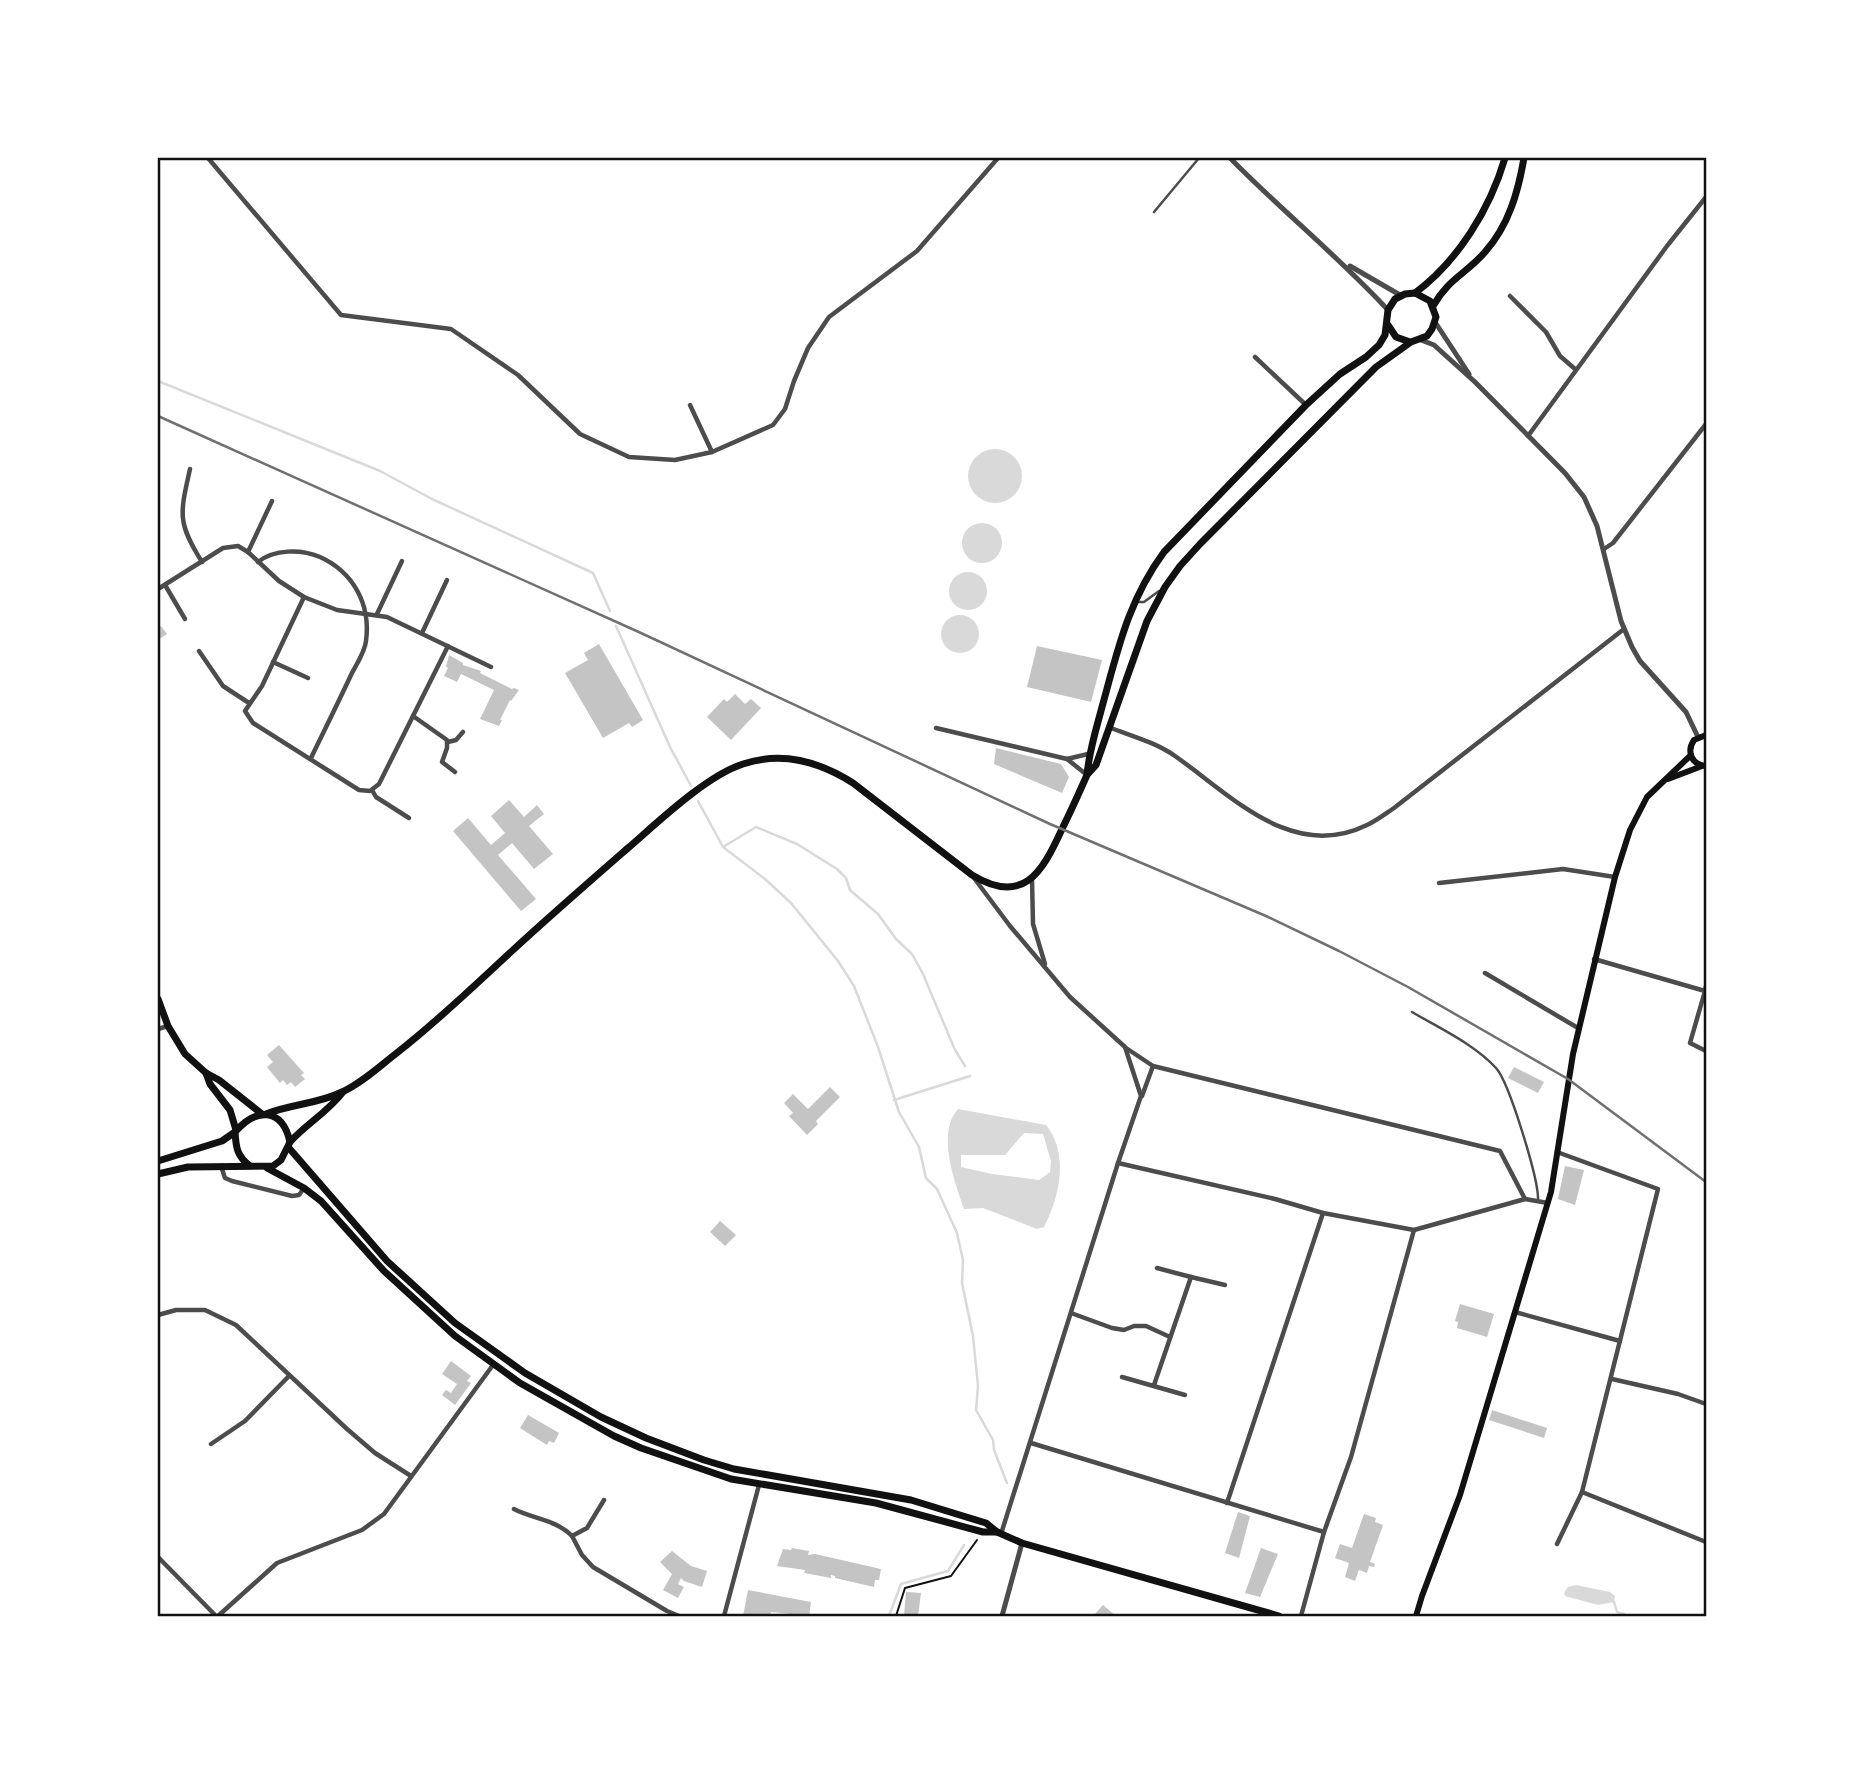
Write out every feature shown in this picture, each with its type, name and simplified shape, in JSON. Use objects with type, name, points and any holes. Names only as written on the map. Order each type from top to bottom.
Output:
[{"type":"main road","points":[[158,1161],[222,1142],[253,1116],[306,1105],[343,1092],[398,1052],[457,1003],[651,828],[710,782],[729,769],[745,763],[796,760],[813,762],[833,770],[988,885],[1016,887],[1032,879],[1046,863],[1087,775],[1088,754],[1134,601],[1146,577],[1164,552],[1306,405],[1340,373],[1367,357],[1379,345],[1385,335],[1391,304],[1400,295],[1415,293],[1432,281],[1463,243],[1488,201],[1505,158]]},
{"type":"main road","points":[[1433,306],[1447,285],[1484,253],[1500,232],[1519,187],[1524,158]]},
{"type":"main road","points":[[1087,775],[1096,765],[1147,621],[1165,587],[1200,544],[1377,367],[1411,342],[1427,336],[1435,322],[1433,306],[1426,298],[1415,293]]},
{"type":"main road","points":[[1388,324],[1396,337],[1411,342]]},
{"type":"main road","points":[[1704,766],[1693,760],[1691,755],[1692,744],[1698,737],[1706,735]]},
{"type":"main road","points":[[1418,1615],[1427,1582],[1451,1521],[1548,1203],[1578,1028],[1615,877],[1639,811],[1647,797],[1691,755]]},
{"type":"main road","points":[[1663,781],[1704,766]]},
{"type":"main road","points":[[158,999],[168,1026],[185,1054],[205,1073],[280,1122],[290,1145],[387,1261],[455,1323],[525,1373],[601,1418],[676,1450],[724,1466],[911,1500],[986,1523],[999,1533],[1022,1543],[1279,1616]]},
{"type":"main road","points":[[205,1073],[230,1110],[239,1156],[250,1166]]},
{"type":"main road","points":[[267,1168],[281,1160],[299,1132],[331,1108],[343,1092]]},
{"type":"main road","points":[[158,1174],[188,1167],[250,1166],[267,1168],[304,1188],[321,1201],[361,1247],[454,1336],[493,1365],[558,1406],[641,1448],[700,1470],[759,1485],[876,1503],[983,1532],[999,1533]]},
{"type":"street","points":[[208,158],[341,315],[451,329],[518,375],[580,434],[629,457],[675,460],[712,452],[773,425],[785,409],[808,348],[829,317],[917,251],[998,158]]},
{"type":"street","points":[[1230,158],[1344,263],[1388,310]]},
{"type":"street","points":[[1528,436],[1575,369],[1706,197]]},
{"type":"street","points":[[1344,263],[1400,295]]},
{"type":"street","points":[[1510,296],[1546,332],[1560,356],[1575,369]]},
{"type":"street","points":[[1435,322],[1475,382]]},
{"type":"street","points":[[1421,340],[1434,345],[1475,382],[1564,472],[1584,497],[1597,526],[1624,629],[1640,661],[1677,700],[1698,737]]},
{"type":"street","points":[[1255,357],[1306,405]]},
{"type":"street","points":[[690,405],[712,452]]},
{"type":"street","points":[[1604,550],[1614,543],[1706,424]]},
{"type":"street","points":[[190,469],[183,526],[185,535],[202,562]]},
{"type":"street","points":[[248,552],[272,501]]},
{"type":"street","points":[[158,589],[231,546],[238,546],[279,581],[304,597],[338,610],[377,614],[491,667]]},
{"type":"street","points":[[258,562],[271,554],[296,551],[306,552],[334,564],[351,578],[365,614],[365,648],[311,758]]},
{"type":"street","points":[[377,614],[402,561]]},
{"type":"street","points":[[422,633],[447,580]]},
{"type":"street","points":[[165,585],[185,619]]},
{"type":"street","points":[[304,597],[262,686],[245,711],[249,719],[359,790],[372,790],[379,784],[448,646]]},
{"type":"street","points":[[1111,728],[1172,754],[1253,814],[1288,831],[1312,836],[1350,832],[1394,808],[1624,629]]},
{"type":"street","points":[[199,651],[223,686],[249,703]]},
{"type":"street","points":[[273,662],[308,678]]},
{"type":"street","points":[[413,716],[447,742],[456,740],[463,732]]},
{"type":"street","points":[[936,728],[1067,759],[1087,775]]},
{"type":"street","points":[[447,742],[442,762],[455,772]]},
{"type":"street","points":[[1067,759],[1088,754]]},
{"type":"street","points":[[372,790],[376,797],[408,818]]},
{"type":"street","points":[[1439,883],[1563,869],[1615,877]]},
{"type":"street","points":[[972,875],[1010,926],[1070,997],[1125,1047],[1153,1066],[1500,1151],[1525,1199]]},
{"type":"street","points":[[1032,879],[1034,924],[1046,968]]},
{"type":"street","points":[[1593,959],[1706,988],[1690,1043],[1706,1051]]},
{"type":"street","points":[[1485,973],[1578,1028]]},
{"type":"street","points":[[158,1030],[168,1026]]},
{"type":"street","points":[[1125,1047],[1141,1097]]},
{"type":"street","points":[[999,1533],[1031,1443],[1118,1163],[1153,1066]]},
{"type":"street","points":[[1557,1152],[1658,1189],[1582,1492],[1557,1544]]},
{"type":"street","points":[[1118,1163],[1275,1199],[1323,1213],[1414,1230],[1525,1199],[1548,1203]]},
{"type":"street","points":[[220,1165],[228,1180],[292,1196],[299,1195],[304,1188]]},
{"type":"street","points":[[1227,1503],[1323,1213]]},
{"type":"street","points":[[1301,1616],[1324,1532],[1351,1457],[1414,1230]]},
{"type":"street","points":[[1157,1268],[1225,1285]]},
{"type":"street","points":[[1154,1385],[1191,1277]]},
{"type":"street","points":[[158,1315],[176,1310],[205,1310],[236,1325],[375,1453],[411,1476]]},
{"type":"street","points":[[1071,1312],[1112,1328],[1124,1330],[1134,1326],[1146,1326],[1170,1337]]},
{"type":"street","points":[[1515,1312],[1620,1341]]},
{"type":"street","points":[[158,1557],[217,1616],[277,1563],[362,1530],[384,1514],[493,1365]]},
{"type":"street","points":[[211,1444],[245,1421],[289,1376]]},
{"type":"street","points":[[1122,1377],[1185,1395]]},
{"type":"street","points":[[1612,1379],[1678,1394],[1706,1404]]},
{"type":"street","points":[[1031,1443],[1324,1532]]},
{"type":"street","points":[[724,1616],[759,1485]]},
{"type":"street","points":[[1582,1492],[1706,1542]]},
{"type":"street","points":[[572,1536],[587,1528],[604,1500]]},
{"type":"street","points":[[514,1509],[559,1526],[572,1536],[582,1555],[593,1567],[679,1616]]},
{"type":"street","points":[[1002,1616],[1022,1543]]},
{"type":"lane","points":[[1153,212],[1199,158]]},
{"type":"lane","points":[[1134,601],[1144,602],[1165,587]]},
{"type":"lane","points":[[1412,1012],[1452,1035],[1499,1071],[1515,1112],[1535,1180],[1538,1202]]},
{"type":"path","points":[[896,1616],[905,1588],[951,1576],[983,1532]]},
{"type":"shaded area","points":[[995,449],[1014,457],[1022,476],[1014,495],[995,503],[976,495],[968,476],[976,457]]},
{"type":"shaded area","points":[[982,523],[996,529],[1002,543],[996,557],[982,563],[968,557],[962,543],[968,529]]},
{"type":"shaded area","points":[[968,572],[981,578],[987,591],[981,604],[968,610],[955,604],[949,591],[955,578]]},
{"type":"shaded area","points":[[960,615],[974,620],[979,634],[974,648],[960,653],[946,648],[941,634],[946,620]]},
{"type":"shaded area","points":[[958,1109],[1046,1125],[1058,1149],[1060,1175],[1050,1215],[1044,1227],[1037,1229],[983,1208],[964,1209],[949,1158],[948,1131]],"holes":[[[1024,1133],[1043,1134],[1051,1161],[1050,1172],[1039,1180],[961,1167],[961,1155],[1005,1155]]]},
{"type":"shaded area","points":[[1576,1585],[1610,1592],[1615,1596],[1614,1602],[1598,1605],[1565,1596],[1568,1587]]},
{"type":"building","points":[[161,626],[167,634],[158,640],[158,628]]},
{"type":"building","points":[[599,644],[643,720],[632,727],[629,723],[603,738],[565,673],[588,660],[584,653]]},
{"type":"building","points":[[1037,646],[1102,660],[1091,702],[1027,687]]},
{"type":"building","points":[[449,655],[463,665],[519,690],[510,700],[499,726],[480,719],[494,690],[461,674],[457,682],[444,676]]},
{"type":"building","points":[[735,694],[745,704],[751,699],[761,708],[731,740],[707,717],[724,699],[727,702]]},
{"type":"building","points":[[996,748],[1061,764],[1069,777],[1062,793],[994,764]]},
{"type":"building","points":[[509,800],[524,817],[537,805],[544,814],[529,826],[553,854],[534,869],[512,843],[498,855],[536,899],[521,911],[453,831],[468,818],[491,845],[505,833],[491,816]]},
{"type":"building","points":[[279,1045],[304,1073],[301,1075],[305,1079],[295,1087],[291,1082],[287,1085],[283,1080],[280,1083],[267,1067],[273,1062],[267,1055]]},
{"type":"building","points":[[1514,1067],[1544,1082],[1538,1093],[1508,1078]]},
{"type":"building","points":[[830,1087],[840,1097],[816,1121],[818,1124],[807,1135],[789,1116],[793,1113],[784,1103],[793,1094],[808,1109]]},
{"type":"building","points":[[1565,1166],[1584,1170],[1575,1205],[1558,1199]]},
{"type":"building","points":[[720,1221],[736,1235],[725,1246],[710,1232]]},
{"type":"building","points":[[1460,1304],[1494,1314],[1487,1337],[1457,1328],[1458,1322],[1455,1321]]},
{"type":"building","points":[[451,1361],[471,1376],[467,1381],[471,1383],[455,1405],[442,1395],[446,1390],[451,1393],[457,1384],[442,1374]]},
{"type":"building","points":[[1492,1410],[1547,1428],[1544,1438],[1489,1420]]},
{"type":"building","points":[[528,1415],[559,1433],[554,1443],[549,1441],[547,1445],[520,1428]]},
{"type":"building","points":[[1238,1512],[1250,1516],[1239,1558],[1225,1553]]},
{"type":"building","points":[[1364,1514],[1376,1518],[1375,1522],[1383,1525],[1370,1562],[1375,1564],[1374,1567],[1369,1566],[1367,1573],[1359,1570],[1355,1581],[1345,1577],[1349,1563],[1335,1558],[1340,1544],[1352,1548]]},
{"type":"building","points":[[1261,1548],[1278,1554],[1260,1597],[1245,1593]]},
{"type":"building","points":[[783,1549],[809,1551],[808,1555],[815,1554],[881,1569],[879,1580],[875,1580],[874,1587],[831,1575],[831,1578],[804,1573],[805,1570],[777,1566]]},
{"type":"building","points":[[672,1551],[691,1566],[707,1571],[702,1587],[681,1578],[678,1584],[684,1587],[678,1598],[663,1590],[672,1574],[660,1562]]},
{"type":"building","points":[[748,1590],[811,1602],[809,1616],[771,1612],[770,1616],[743,1616]]},
{"type":"building","points":[[906,1592],[921,1593],[918,1616],[904,1616]]},
{"type":"building","points":[[1103,1605],[1116,1616],[1095,1614]]},
{"type":"waterway","points":[[158,381],[380,471],[432,499],[593,573],[610,611]]},
{"type":"waterway","points":[[616,626],[670,747],[691,786]]},
{"type":"waterway","points":[[698,801],[723,847],[791,903],[838,961],[854,986],[899,1112],[919,1147],[926,1178],[937,1189],[957,1233],[963,1260],[962,1283],[973,1336],[978,1386],[976,1410],[993,1440],[994,1450],[1007,1483]]},
{"type":"waterway","points":[[723,847],[756,827],[797,844],[837,869],[846,878],[850,890],[878,914],[896,939],[912,954],[955,1050],[965,1066]]},
{"type":"waterway","points":[[894,1100],[970,1076]]},
{"type":"waterway","points":[[889,1616],[901,1584],[948,1571],[964,1545]]},
{"type":"waterway","points":[[1614,1602],[1617,1612],[1624,1614]]},
{"type":"railway","points":[[158,416],[641,633],[1050,824],[1266,916],[1339,951],[1408,987],[1568,1079],[1706,1182]]}]
